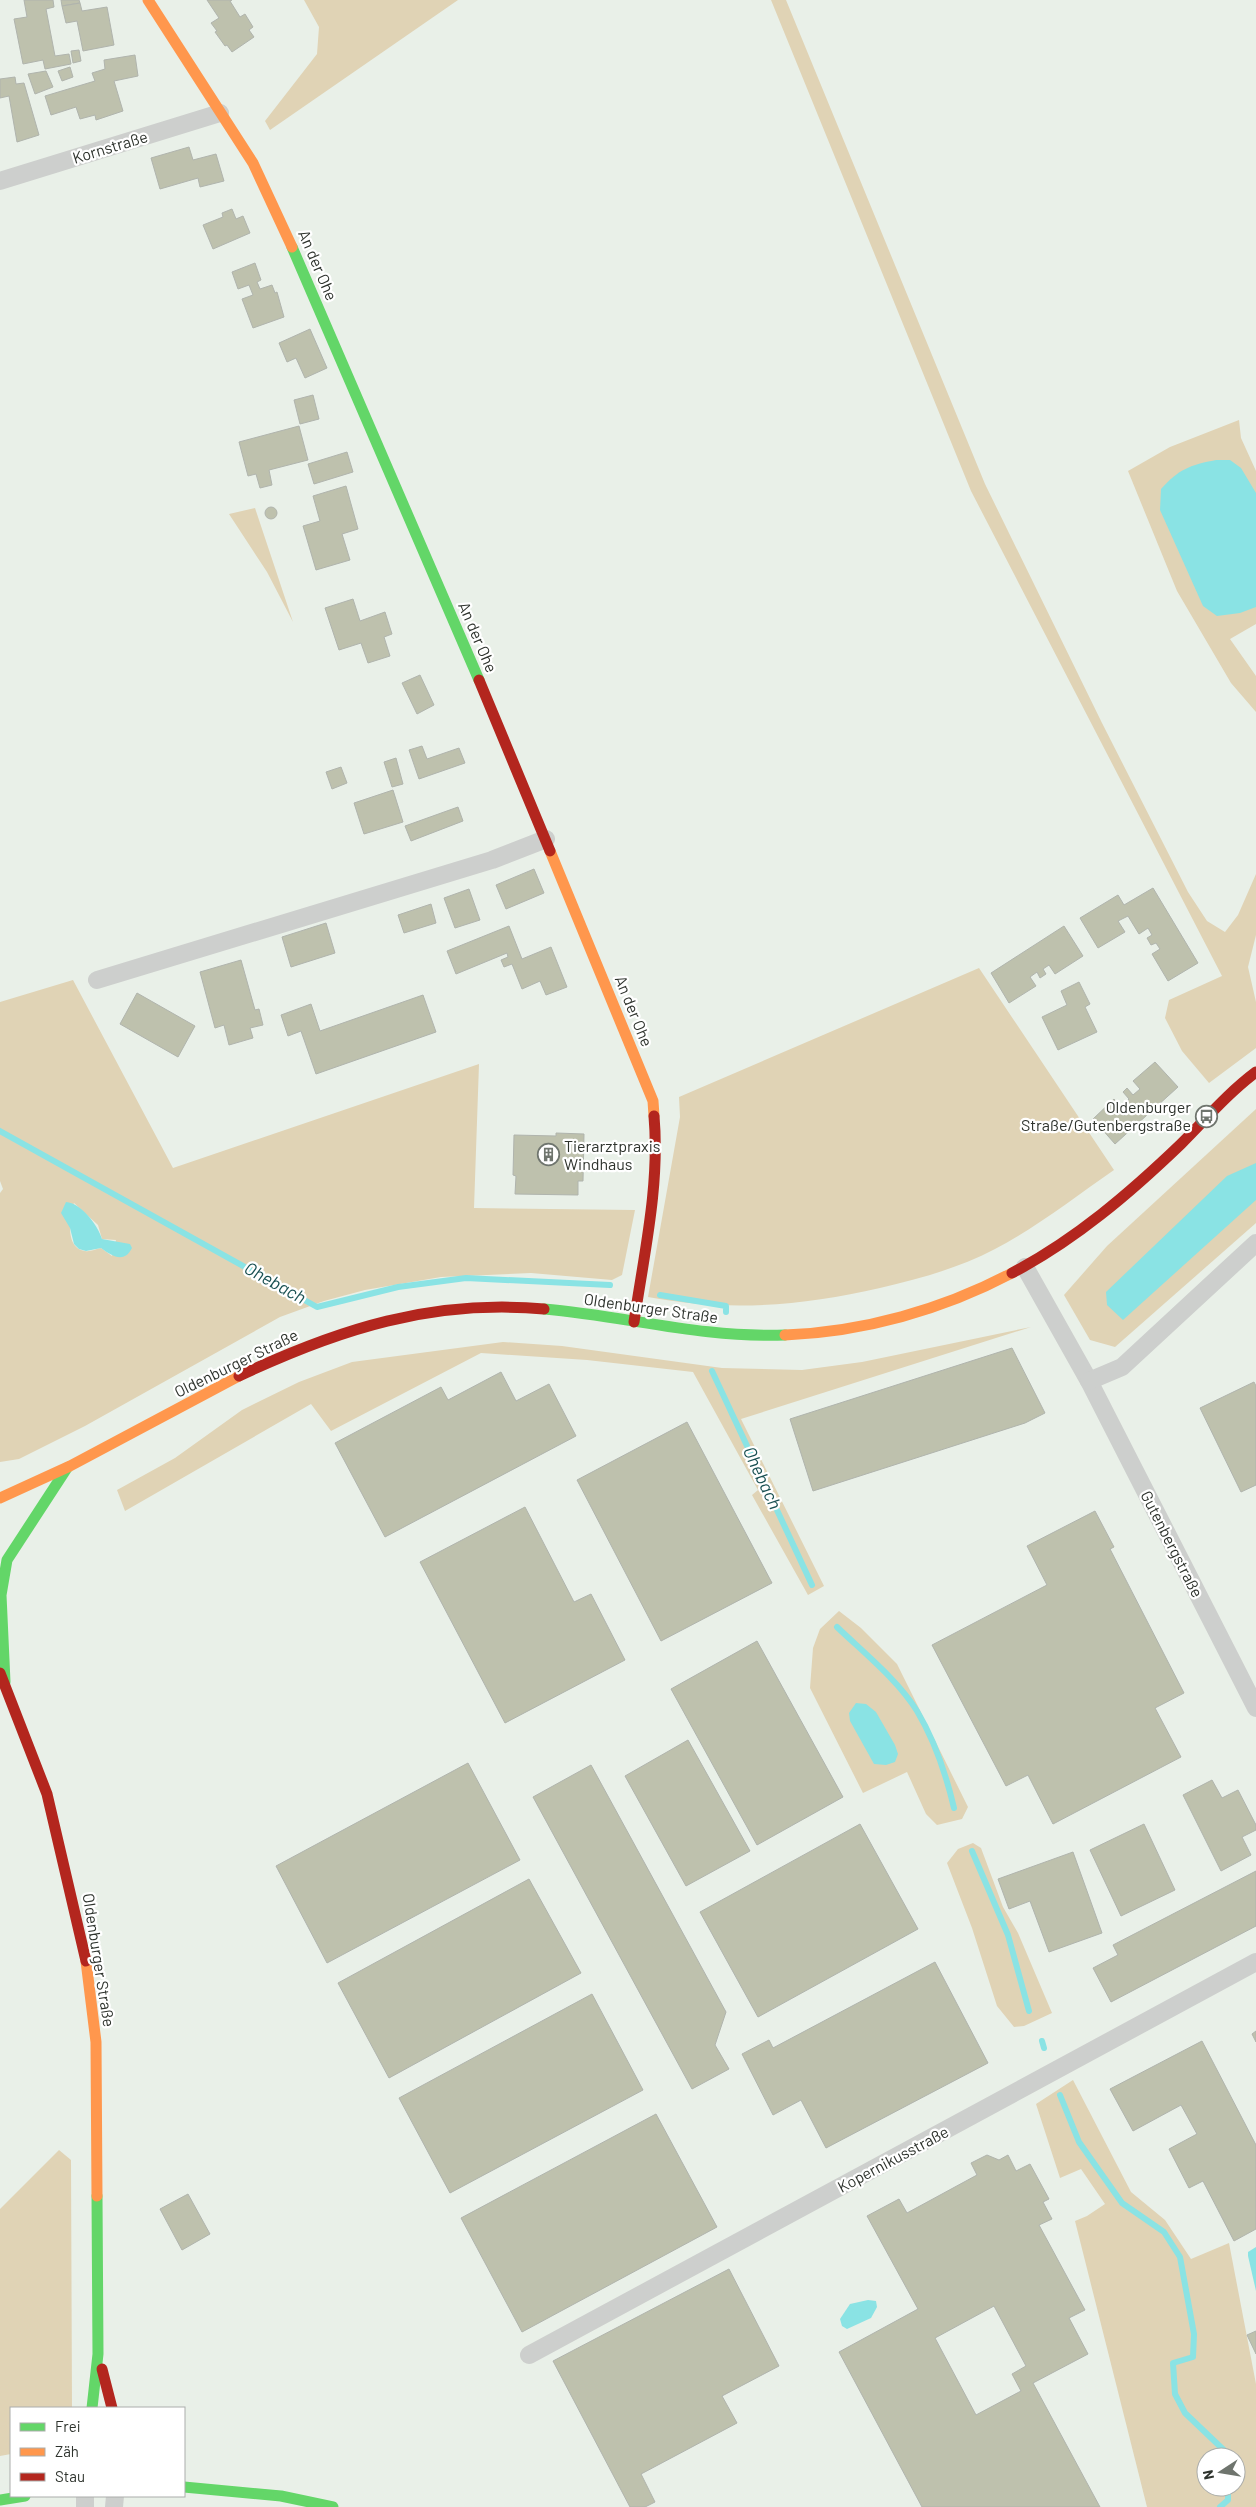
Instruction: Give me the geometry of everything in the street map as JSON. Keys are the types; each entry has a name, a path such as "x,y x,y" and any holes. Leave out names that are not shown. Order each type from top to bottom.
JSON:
{"main road":[{"name":"An der Ohe","path":"148,0 253,162 277,212 546,839 653,1101 657,1150 653,1197 634,1322"},
{"name":"Oldenburger Straße","path":"0,1498 67,1468 279,1356 346,1331 399,1317 464,1308 527,1308 634,1322 692,1332 740,1336 786,1335 853,1328 917,1312 968,1295 1025,1267 1080,1231 1182,1144 1214,1109 1256,1072"},
{"name":"Oldenburger Straße","path":"67,1468 7,1560 1,1595 3,1678 46,1794 67,1874 86,1962 96,2042 98,2354 92,2407"},
{"name":"Oldenburger Straße","path":"98,2354 112,2407"},
{"path":"187,2485 281,2496 333,2507"},
{"path":"0,2502 21,2497"}],"street":[{"name":"Kornstraße","path":"0,181 220,113"},
{"path":"97,980 492,860 546,839"},
{"path":"1089,1381 1122,1367 1256,1243"},
{"name":"Gutenbergstraße","path":"1025,1267 1089,1381 1256,1708"},
{"name":"Kopernikusstraße","path":"528,2355 1256,1962"},
{"path":"0,2502 8,2507"}],"shaded area":[{"path":"304,0 458,0 270,130 265,121 317,54 319,27"},
{"path":"771,0 786,0 985,484 1102,723 1188,892 1207,921 1225,932 1238,915 1256,874 1256,935 1248,967 1256,1002 1256,1048 1209,1083 1182,1051 1165,1018 1169,1000 1222,976 971,491"},
{"path":"1239,420 1241,438 1256,471 1256,624 1230,639 1256,676 1256,712 1231,683 1177,591 1128,471 1170,447"},
{"path":"255,508 293,622 267,572 229,514"},
{"path":"979,968 1114,1170 1041,1221 995,1249 953,1267 909,1281 822,1299 765,1305 707,1304 648,1297 680,1117 679,1097"},
{"path":"73,980 173,1168 479,1064 474,1208 635,1210 622,1275 612,1280 531,1273 441,1277 365,1290 324,1301 280,1317 85,1426 19,1459 0,1462 0,1193 3,1189 0,1181 0,1002","holes":["74,1203 98,1225 102,1239 116,1240 112,1256 101,1248 85,1251 78,1249 74,1244 70,1231"]},
{"path":"1256,1109 1256,1223 1115,1347 1090,1340 1064,1295 1107,1246"},
{"path":"1031,1327 741,1419 824,1586 808,1595 752,1495 758,1490 693,1372 587,1360 481,1353 331,1431 311,1404 125,1511 117,1490 175,1458 242,1410 299,1382 352,1362 503,1342 562,1346 722,1368 802,1370 862,1362"},
{"path":"839,1611 861,1628 897,1664 968,1807 962,1819 937,1825 926,1814 907,1772 863,1793 810,1688 813,1648 820,1629"},
{"path":"973,1843 981,1848 1003,1907 1018,1933 1052,2013 1024,2026 1014,2027 997,2006 972,1928 947,1863 958,1849"},
{"path":"1073,2080 1131,2192 1165,2220 1191,2259 1229,2243 1256,2384 1256,2507 1147,2507 1075,2221 1087,2216 1105,2204 1081,2169 1060,2178 1036,2104"},
{"path":"59,2150 71,2160 72,2407 10,2407 10,2454 0,2456 0,2209"}],"water":[{"path":"1216,460 1230,460 1241,468 1256,493 1256,607 1240,613 1217,616 1203,606 1160,510 1161,489 1179,472 1192,466"},
{"path":"1256,1163 1256,1200 1123,1320 1107,1305 1106,1292 1227,1176"},
{"path":"66,1202 72,1203 83,1210 97,1227 102,1239 130,1244 132,1248 129,1253 118,1257 109,1254 101,1248 86,1251 79,1249 74,1244 70,1228 61,1213"},
{"path":"856,1703 866,1704 876,1712 895,1745 898,1754 895,1762 886,1765 874,1764 850,1721 849,1713"},
{"path":"1256,2247 1256,2291 1248,2252"},
{"path":"868,2300 876,2301 877,2307 871,2318 847,2329 842,2326 840,2319 850,2304"}],"building":[{"path":"24,0 53,0 54,7 46,9 55,56 69,54 71,64 45,69 43,60 23,64 14,19 27,17"},
{"path":"61,0 79,0 80,3 62,6"},
{"path":"207,0 232,0 230,1 240,17 245,14 253,27 249,30 254,37 232,52 215,32 217,31 211,23 219,18"},
{"path":"80,3 82,11 107,7 114,45 83,51 77,21 66,23 62,6"},
{"path":"79,50 81,61 73,63 71,51"},
{"path":"135,55 138,76 114,81 123,111 96,120 95,115 80,119 76,107 51,115 45,96 95,81 92,73 105,69 104,60"},
{"path":"70,67 73,77 62,81 58,71"},
{"path":"46,71 53,87 35,94 28,74"},
{"path":"15,77 16,84 24,83 39,135 17,142 9,96 0,98 0,79"},
{"path":"189,147 193,160 216,154 224,181 200,187 198,178 160,189 151,158"},
{"path":"232,209 236,219 243,216 250,233 213,249 203,225 223,217 222,213"},
{"path":"255,263 261,280 257,282 260,289 272,285 275,293 277,292 284,317 253,328 242,299 253,295 249,285 238,289 232,272"},
{"path":"310,329 327,368 305,378 296,358 287,362 279,343"},
{"path":"313,395 319,419 300,424 294,400"},
{"path":"299,426 308,460 269,470 272,485 260,488 256,474 248,476 239,442"},
{"path":"347,452 353,472 314,484 308,464"},
{"path":"346,486 358,529 342,534 350,560 316,570 303,526 320,521 313,496"},
{"path":"269,507 273,507 277,513 273,519 269,519 265,515 265,511"},
{"path":"353,599 360,621 385,612 392,634 384,637 390,656 368,663 361,643 339,650 325,608"},
{"path":"420,675 434,705 417,714 402,683"},
{"path":"422,746 427,759 459,748 465,763 419,779 409,750"},
{"path":"396,758 403,784 392,787 384,762"},
{"path":"341,767 347,783 332,789 326,772"},
{"path":"393,790 403,822 364,834 354,803"},
{"path":"458,807 463,821 411,841 405,826"},
{"path":"534,869 544,893 506,909 496,885"},
{"path":"1153,888 1198,963 1168,981 1152,954 1160,949 1156,943 1151,945 1147,938 1152,935 1148,928 1139,934 1128,916 1118,921 1125,932 1098,948 1080,918 1118,895 1124,905"},
{"path":"469,889 480,920 455,928 444,898"},
{"path":"431,904 436,923 404,933 398,915"},
{"path":"326,923 335,953 291,967 282,937"},
{"path":"509,926 522,959 551,947 567,987 546,995 540,981 522,989 512,964 504,967 501,960 508,957 507,953 456,974 447,951"},
{"path":"1064,926 1083,956 1055,974 1049,965 1043,969 1046,974 1040,978 1037,972 1030,977 1036,986 1009,1003 991,973"},
{"path":"241,960 255,1010 259,1009 263,1025 250,1028 253,1038 229,1045 224,1025 215,1028 200,972"},
{"path":"1079,982 1090,1004 1085,1007 1097,1032 1058,1050 1042,1017 1067,1005 1061,991"},
{"path":"137,993 195,1026 178,1057 120,1024"},
{"path":"423,995 436,1032 316,1074 301,1031 288,1036 281,1015 311,1004 320,1031"},
{"path":"1155,1062 1178,1087 1115,1144 1093,1119 1114,1099 1121,1107 1129,1099 1123,1092 1127,1088 1133,1095 1140,1089 1133,1081"},
{"name":"Tierarztpraxis Windhaus","path":"556,1133 584,1134 583,1181 578,1181 578,1195 515,1194 516,1176 513,1175 514,1135 556,1136"},
{"path":"1012,1348 1045,1413 1025,1423 813,1491 790,1419"},
{"path":"501,1372 516,1401 549,1384 576,1436 385,1537 335,1443 441,1387 448,1400"},
{"path":"1254,1382 1256,1386 1256,1485 1241,1492 1200,1408"},
{"path":"687,1422 772,1583 661,1641 577,1480"},
{"path":"525,1507 574,1602 591,1594 625,1660 505,1723 420,1562"},
{"path":"1095,1511 1114,1547 1110,1549 1184,1693 1155,1708 1181,1757 1053,1824 1028,1775 1006,1786 932,1645 1047,1585 1027,1546"},
{"path":"757,1641 843,1797 757,1845 671,1689"},
{"path":"688,1740 750,1851 686,1886 625,1776"},
{"path":"468,1763 520,1860 327,1963 276,1866"},
{"path":"591,1765 726,2012 715,2045 729,2069 692,2089 533,1797"},
{"path":"1212,1780 1222,1798 1238,1790 1256,1825 1256,1830 1242,1837 1251,1855 1221,1871 1183,1795"},
{"path":"860,1824 918,1929 758,2017 700,1912"},
{"path":"1144,1824 1175,1890 1121,1916 1090,1850"},
{"path":"1073,1852 1102,1933 1049,1952 1030,1901 1009,1909 998,1879"},
{"path":"1256,1871 1256,1926 1111,2002 1093,1968 1118,1955 1113,1945"},
{"path":"529,1879 581,1973 389,2078 338,1983"},
{"path":"935,1962 988,2063 826,2148 801,2100 773,2115 742,2054 769,2040 773,2048"},
{"path":"592,1994 643,2090 450,2193 399,2098"},
{"path":"1256,2031 1256,2042 1252,2034"},
{"path":"1202,2041 1256,2145 1256,2229 1234,2241 1203,2181 1189,2188 1169,2149 1197,2134 1181,2105 1133,2131 1110,2089"},
{"path":"656,2114 717,2227 522,2332 461,2218"},
{"path":"987,2155 999,2160 1008,2155 1016,2171 1030,2164 1049,2199 1043,2202 1052,2219 1039,2225 1085,2310 1069,2318 1088,2354 1033,2383 1100,2507 922,2507 839,2352 918,2309 867,2216 899,2199 907,2213 977,2175 971,2163","holes":["994,2306 1026,2366 1012,2374 1021,2391 976,2415 935,2338"]},
{"path":"188,2194 210,2234 182,2250 160,2209"},
{"path":"729,2269 779,2366 722,2396 737,2423 641,2474 655,2502 645,2507 630,2507 553,2361"},
{"path":"1256,2331 1256,2354 1247,2335"}],"waterway":[{"name":"Ohebach","path":"0,1131 317,1307 398,1287 466,1278 610,1285"},
{"name":"Ohebach","path":"660,1295 726,1306 726,1312"},
{"name":"Ohebach","path":"712,1371 812,1585"},
{"path":"837,1627 890,1677 917,1711 939,1758 954,1808"},
{"path":"972,1851 1008,1935 1029,2011"},
{"path":"1042,2041 1044,2048"},
{"path":"1060,2095 1079,2142 1122,2203 1164,2232 1180,2257 1194,2334 1193,2357 1173,2363 1175,2394 1185,2413 1221,2447"},
{"path":"1220,2507 1228,2500 1228,2497"}],"traffic: fast":[{"path":"292,247 479,680"},
{"path":"544,1309 693,1330 753,1335 785,1335"},
{"path":"5,1682 1,1595 7,1560 67,1468"},
{"path":"92,2407 98,2354 97,2196"},
{"path":"185,2487 281,2496 333,2507"},
{"path":"0,2500 19,2497"}],"traffic: slow":[{"path":"148,0 253,163 292,247"},
{"path":"550,851 653,1101 654,1116"},
{"path":"785,1335 844,1329 902,1317 958,1298 1012,1273"},
{"path":"0,1498 70,1466 239,1376"},
{"path":"86,1961 96,2042 97,2196"}],"traffic: jam":[{"path":"479,680 550,851"},
{"path":"1012,1273 1058,1246 1122,1198 1181,1144 1217,1106 1256,1072"},
{"path":"634,1322 653,1194 655,1168 654,1116"},
{"path":"239,1376 313,1344 387,1321 425,1313 463,1309 503,1307 544,1309"},
{"path":"0,1673 47,1794 86,1961"},
{"path":"102,2369 112,2407"}],"place":[{"name":"Oldenburger Straße/Gutenbergstraße","path":"1207,1116"},
{"name":"Tierarztpraxis Windhaus","path":"548,1155"}]}
